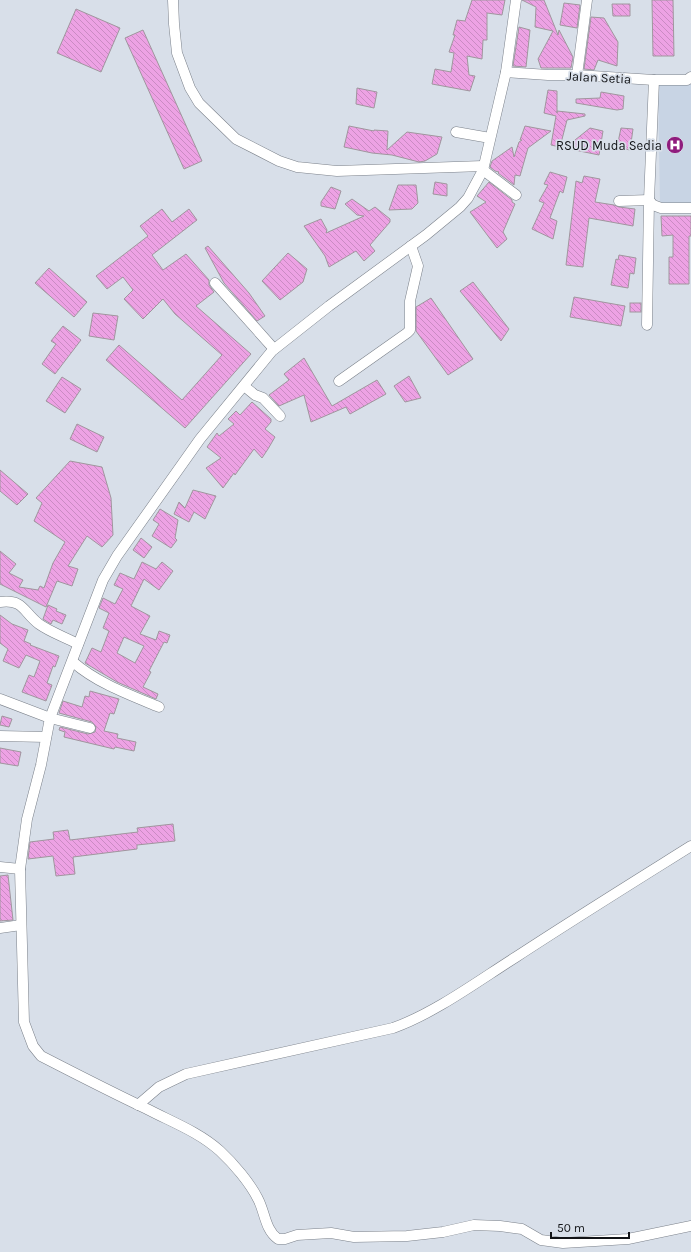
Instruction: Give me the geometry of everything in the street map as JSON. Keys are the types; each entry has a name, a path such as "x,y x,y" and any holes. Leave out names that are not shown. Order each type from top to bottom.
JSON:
{"street":[{"path":"173,0 177,53 190,88 199,103 236,139 279,161 298,167 337,171 483,168 516,195"},
{"path":"516,0 506,72 483,168 468,198 460,207 411,246 329,306 274,349 200,440 117,556 103,580 78,644 73,662 50,718 41,765 27,819 20,869 24,1022 33,1046 41,1056 175,1122 201,1137 220,1151 234,1166 258,1198 270,1230 278,1239 331,1233 354,1237 408,1236 443,1232 474,1225 522,1229 541,1240 563,1243 628,1239 691,1226"},
{"path":"577,75 587,0"},
{"name":"Jalan Setia","path":"506,72 654,80 687,80 691,77"},
{"path":"648,325 649,200 654,80"},
{"path":"456,132 490,138"},
{"path":"619,201 649,200"},
{"path":"649,200 653,205 661,208 691,208"},
{"path":"339,381 410,330 410,301 418,266 411,246"},
{"path":"215,283 274,349"},
{"path":"244,386 255,395 263,398 280,416"},
{"path":"0,602 11,601 18,604 38,624 78,644"},
{"path":"73,662 83,671 96,678 159,708"},
{"path":"0,699 50,718 90,728"},
{"path":"0,736 46,737"},
{"path":"138,1105 160,1087 186,1074 393,1028 404,1024 456,995 691,846"},
{"path":"0,867 20,869"},
{"path":"0,928 21,925"}],"shaded area":[{"name":"RSUD Muda Sedia","path":"691,81 691,205 660,205 658,85"}],"building":[{"path":"472,0 505,0 502,15 487,13 487,40 483,40 482,59 467,56 469,75 475,76 470,91 432,84 435,69 451,72 454,53 449,52 455,35 453,35 457,20 465,21"},
{"path":"522,0 544,0 558,35 559,30 573,57 571,68 541,68 538,59 553,31 535,27 536,7"},
{"path":"652,0 673,0 674,56 653,56"},
{"path":"564,3 580,5 577,28 560,25"},
{"path":"612,4 630,4 630,16 613,16"},
{"path":"76,9 120,28 101,72 57,53"},
{"path":"591,17 604,18 618,42 617,66 598,60 594,70 584,69"},
{"path":"519,27 530,30 526,67 513,66"},
{"path":"143,30 202,161 184,169 125,38"},
{"path":"357,88 377,92 374,108 356,104"},
{"path":"548,90 557,91 557,111 585,114 585,116 567,120 560,147 551,145 556,116 544,113"},
{"path":"601,92 624,96 623,109 617,110 576,103 576,99 600,98"},
{"path":"349,126 374,131 388,131 387,150 407,132 442,137 437,154 425,161 419,162 392,155 372,153 344,147"},
{"path":"525,126 551,131 528,148 520,176 515,175 514,185 498,173 499,172 490,167 492,161 512,147 514,157 519,142 522,140 520,140"},
{"path":"590,128 603,131 599,155 565,148"},
{"path":"621,128 633,129 630,150 617,147"},
{"path":"550,172 567,177 563,193 560,191 550,218 557,221 553,239 532,229 544,203 539,201 548,185 544,184"},
{"path":"584,176 600,179 595,202 635,209 633,226 589,218 583,267 566,265 576,181 582,183"},
{"path":"435,182 447,184 447,196 433,194"},
{"path":"489,182 515,204 503,232 507,239 497,248 470,212 486,202 477,196"},
{"path":"398,185 416,185 418,203 412,209 389,210"},
{"path":"331,187 341,191 335,209 321,206 321,202"},
{"path":"352,199 369,211 375,207 390,219 390,222 370,245 375,251 364,261 356,251 329,267 325,256 304,226 321,219 327,230 326,233 364,216 357,215 345,204"},
{"path":"162,209 172,222 189,209 197,220 152,255 163,270 186,254 209,280 209,285 214,292 196,306 251,354 185,428 106,360 119,345 182,400 222,355 175,314 163,299 143,319 124,299 133,290 123,277 107,289 96,276 148,236 140,226"},
{"path":"661,216 691,216 691,236 689,236 689,284 669,284 669,257 673,257 673,235 662,236"},
{"path":"208,246 249,293 265,316 257,321 224,283 205,248"},
{"path":"288,253 307,269 303,282 280,300 262,281"},
{"path":"619,255 636,258 634,274 630,273 628,288 611,285 616,259 618,260"},
{"path":"49,268 87,302 74,317 35,283"},
{"path":"473,282 509,329 501,341 460,291"},
{"path":"574,297 625,306 621,326 570,317"},
{"path":"431,298 473,359 448,375 416,331 416,307"},
{"path":"630,303 641,303 641,312 630,312"},
{"path":"93,313 118,316 114,340 89,336"},
{"path":"63,326 81,340 55,374 42,364 56,344 51,341"},
{"path":"304,358 332,406 377,380 386,394 350,414 346,407 311,422 304,395 279,406 269,395 289,380 284,374"},
{"path":"409,376 421,398 405,402 394,386"},
{"path":"62,377 81,389 65,413 46,401"},
{"path":"252,402 271,419 271,422 265,429 275,437 262,458 254,449 235,475 234,473 223,488 206,468 221,458 207,447 217,433 219,436 234,424 228,419 236,411 240,415"},
{"path":"77,424 104,437 97,452 70,439"},
{"path":"70,461 102,467 111,498 113,535 102,547 87,536 68,566 78,569 72,586 57,581 46,607 0,584 0,551 16,564 9,573 23,580 19,587 38,590 40,586 44,588 53,563 65,542 34,521 42,503 36,498"},
{"path":"0,470 28,494 17,505 0,491"},
{"path":"193,490 216,496 205,519 194,512 189,522 174,514 179,502 185,508"},
{"path":"160,509 178,520 175,538 177,540 171,548 152,536 159,524 153,520"},
{"path":"141,538 152,547 144,558 133,550"},
{"path":"142,562 156,569 162,562 173,571 159,590 144,579 131,606 150,616 140,634 156,640 159,631 170,635 167,643 164,642 149,671 151,672 143,687 158,694 156,699 117,682 85,663 92,648 101,652 109,631 103,628 109,613 99,608 103,598 115,604 123,589 114,585 120,573 134,579","holes":["124,637 144,646 135,663 117,653"]},
{"path":"48,605 57,609 56,611 66,615 62,624 53,620 51,624 43,619"},
{"path":"0,615 12,624 28,630 24,641 31,644 30,645 59,656 55,667 53,666 47,683 52,685 46,701 22,692 29,675 34,677 40,661 26,655 19,668 3,661 8,649 0,643"},
{"path":"90,691 119,699 114,714 110,713 104,731 118,734 117,738 136,742 134,751 115,747 114,749 64,737 65,732 59,730 60,727 88,734 95,732 96,727 92,722 59,713 63,701 82,707 85,696 89,697"},
{"path":"2,716 12,719 9,727 0,725"},
{"path":"0,748 21,752 18,766 0,763"},
{"path":"173,824 175,841 137,845 137,849 73,857 75,874 56,876 53,856 28,859 30,842 54,839 53,832 68,830 70,840 138,832 137,828"},
{"path":"8,875 13,920 0,921 0,876"}],"place":[{"name":"RSUD Muda Sedia","path":"675,145"}]}
